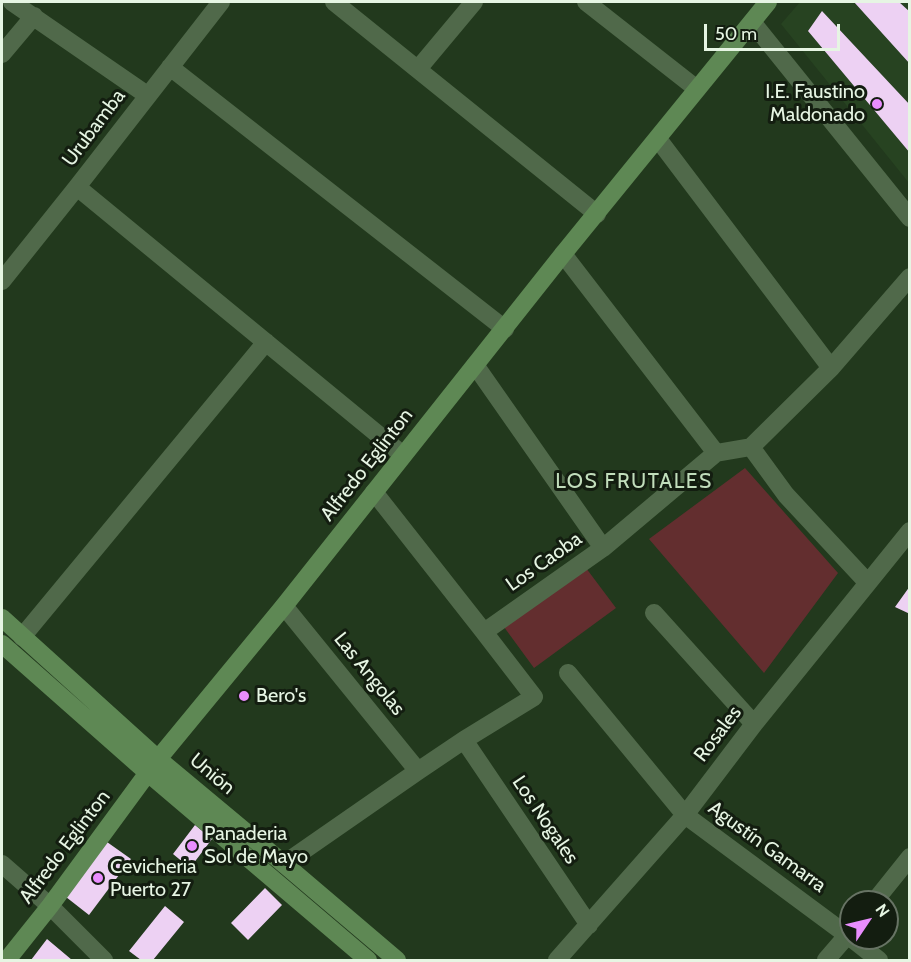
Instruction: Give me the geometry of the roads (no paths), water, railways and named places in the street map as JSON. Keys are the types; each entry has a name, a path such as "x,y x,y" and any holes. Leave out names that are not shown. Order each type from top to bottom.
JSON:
{"main road":[{"name":"Alfredo Eglinton","path":"7,960 50,906 153,766 768,2"},
{"name":"Unión","path":"2,618 153,766 368,960"},
{"name":"Unión","path":"2,644 153,766 284,864 397,960"}],"street":[{"path":"12,2 147,95"},
{"name":"Urubamba","path":"2,281 221,2"},
{"path":"334,2 597,214"},
{"path":"418,69 474,2"},
{"path":"586,2 697,90"},
{"path":"2,54 34,16"},
{"path":"752,22 909,218"},
{"path":"170,67 505,329"},
{"path":"658,139 831,368"},
{"path":"77,187 403,456"},
{"path":"563,254 717,453"},
{"path":"867,582 786,495 751,447 831,368 909,277"},
{"path":"22,637 266,342"},
{"path":"475,365 603,548"},
{"name":"Los Caoba","path":"484,632 603,548 717,453 751,447"},
{"path":"284,864 464,740 534,697 374,492"},
{"name":"Rosales","path":"557,960 685,815 754,724 909,531"},
{"name":"Las Angolas","path":"284,606 418,771"},
{"path":"654,613 754,724"},
{"name":"Agustín Gamarra","path":"568,673 685,815 839,927"},
{"name":"Los Nogales","path":"464,740 589,925"},
{"path":"884,890 909,858"},
{"path":"2,864 50,906 104,960"},
{"path":"826,960 839,946"},
{"name":"Agustín Gamarra","path":"867,950 879,960"}],"place":[{"name":"I.E. Faustino Maldonado","path":"877,104"},
{"name":"Bero's","path":"244,696"},
{"name":"Panaderia Sol de Mayo","path":"192,846"},
{"name":"Cevicheria Puerto 27","path":"98,878"}],"district":[{"name":"LOS FRUTALES","path":"634,482"}]}
